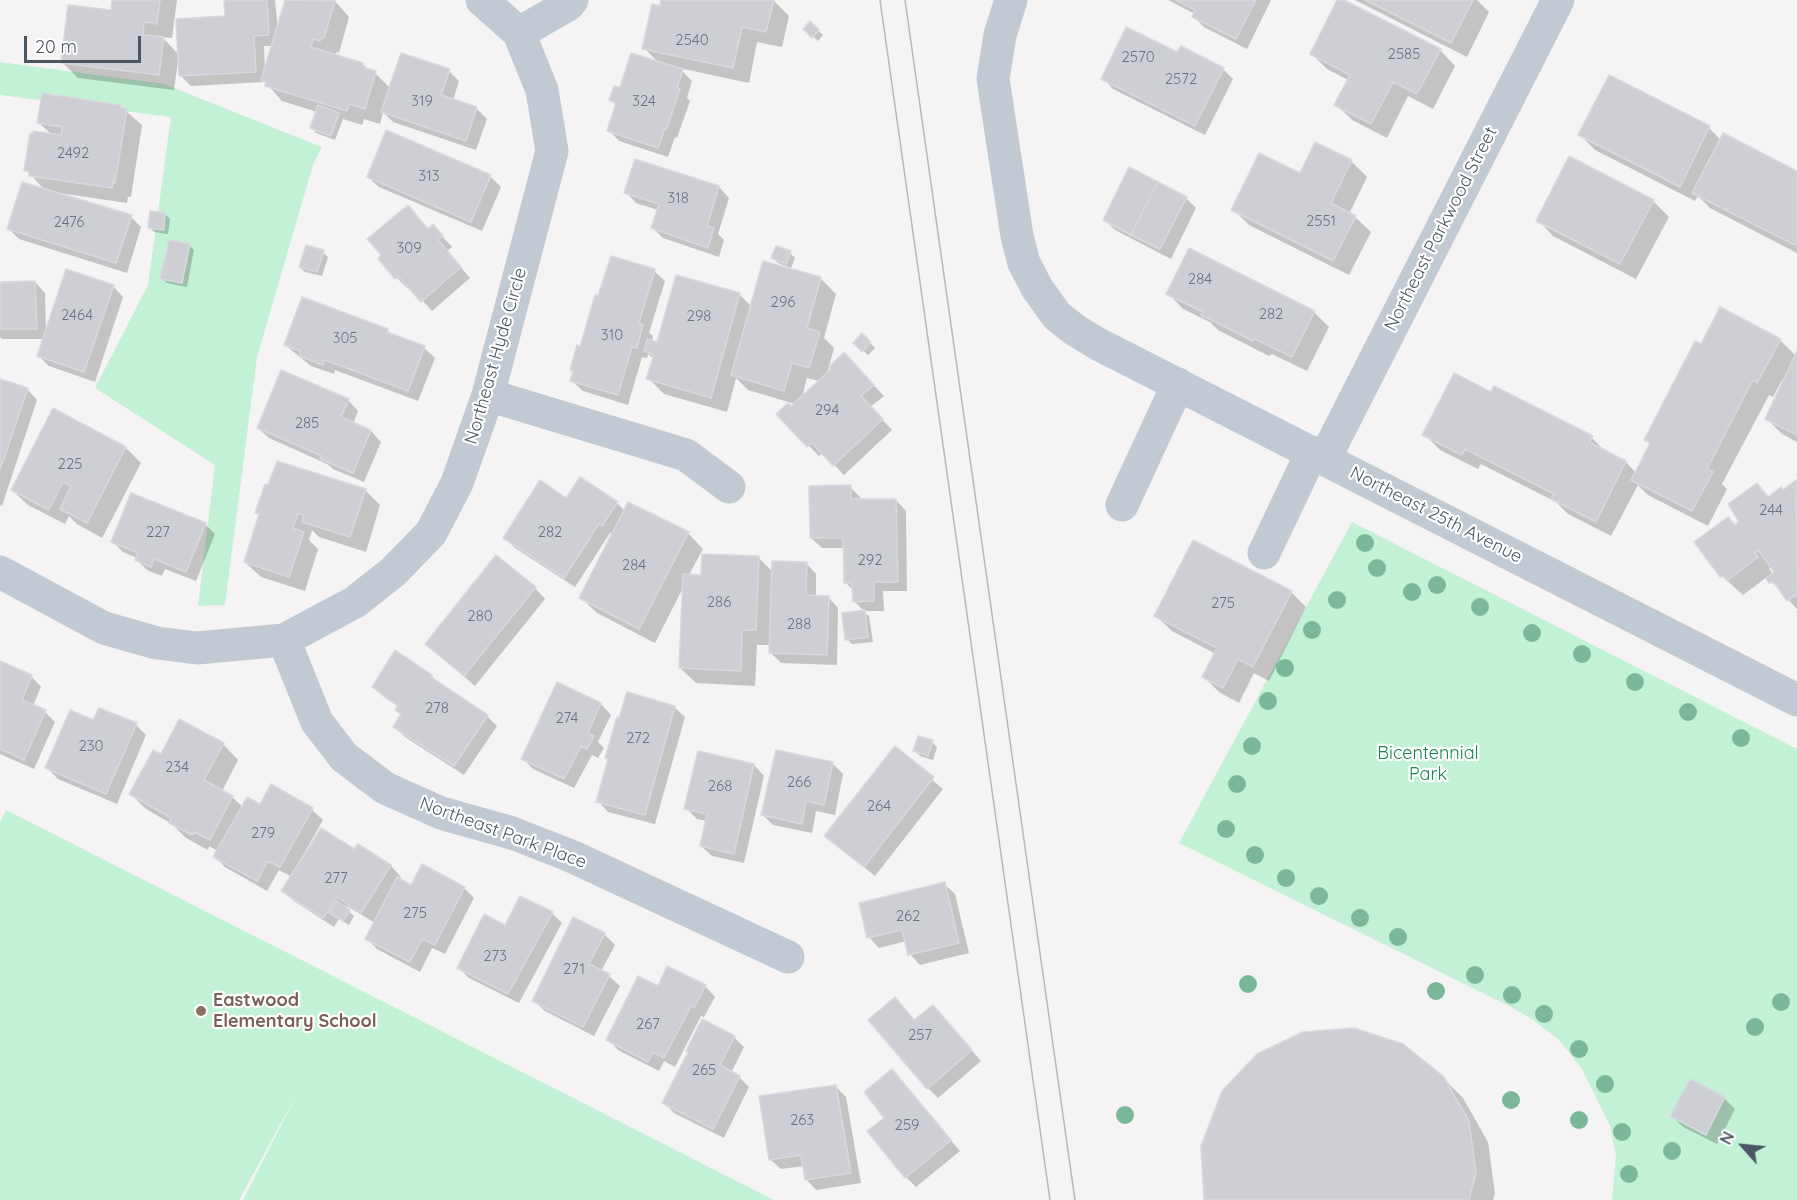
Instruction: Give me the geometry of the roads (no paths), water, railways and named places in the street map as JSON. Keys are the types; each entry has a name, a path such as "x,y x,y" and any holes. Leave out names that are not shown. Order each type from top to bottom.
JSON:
{"street":[{"name":"Northeast Hyde Circle","path":"0,572 104,628 157,643 197,648 284,640 355,602 393,573 431,533 457,483 488,395 552,151 542,90 519,33 482,0"},
{"path":"519,33 568,5 572,0"},
{"name":"Northeast 25th Avenue","path":"1011,0 1000,35 993,79 1017,236 1024,263 1037,288 1057,316 1075,330 1178,384 1797,700"},
{"name":"Northeast Parkwood Street","path":"1264,553 1319,455 1558,0"},
{"path":"1122,505 1178,384"},
{"path":"488,395 686,455 729,487"},
{"name":"Northeast Park Place","path":"284,640 317,722 344,757 385,788 441,813 512,833 571,856 788,957"}],"tram line":[{"path":"880,0 1050,1200"},
{"path":"905,0 1075,1200"}],"place":[{"name":"Eastwood Elementary School","path":"201,1011"}],"park label":[{"name":"Bicentennial Park","path":"1428,764"}]}
